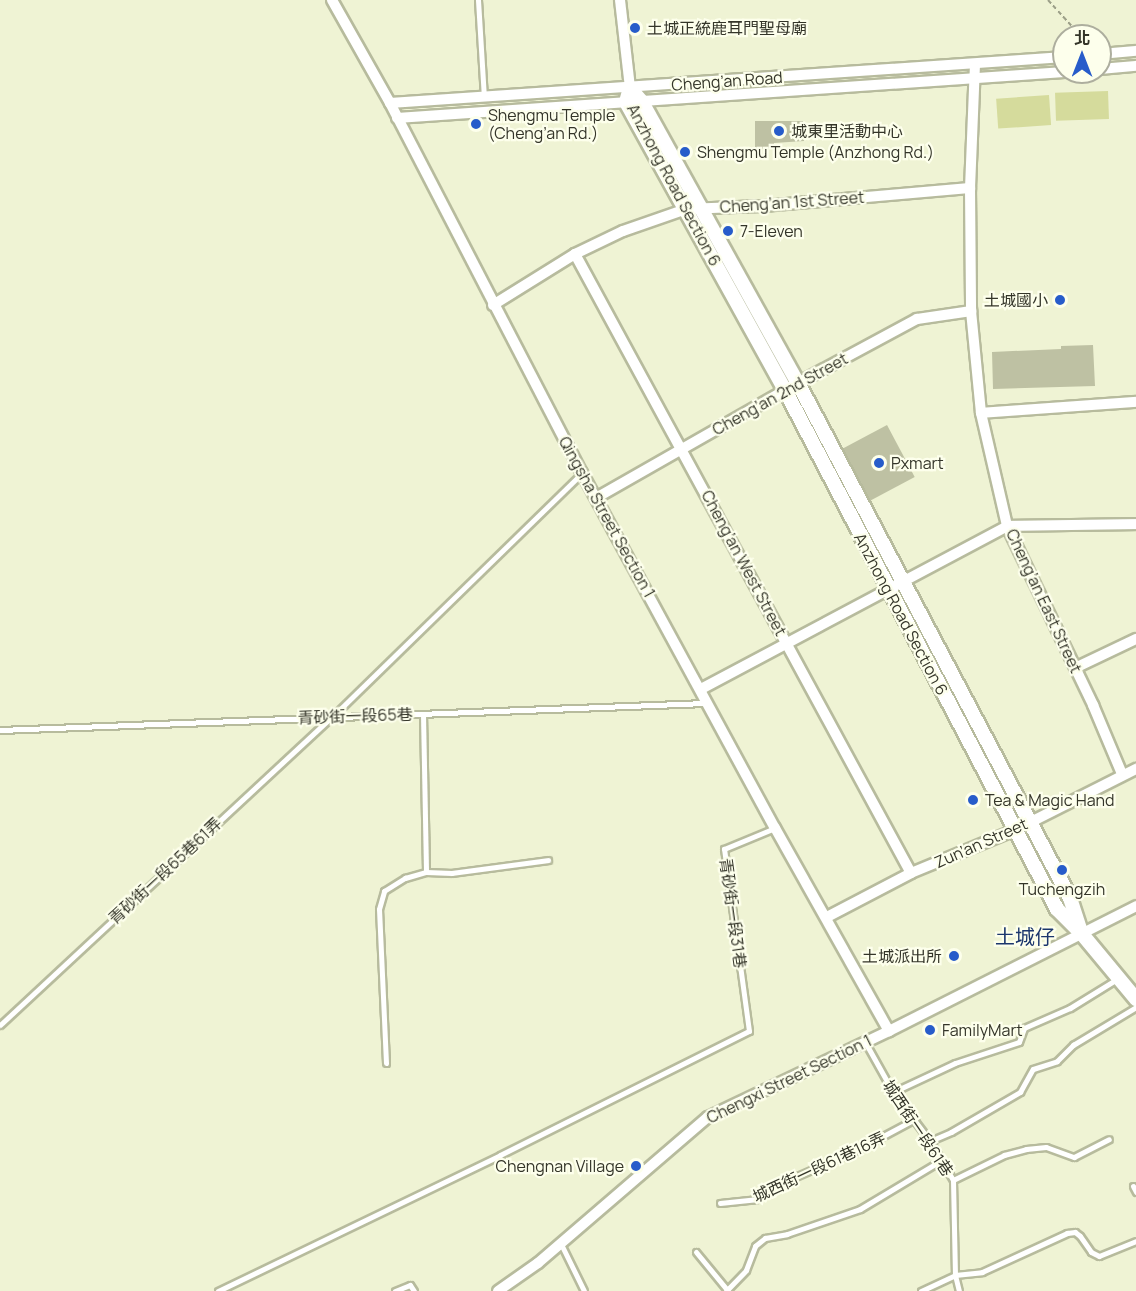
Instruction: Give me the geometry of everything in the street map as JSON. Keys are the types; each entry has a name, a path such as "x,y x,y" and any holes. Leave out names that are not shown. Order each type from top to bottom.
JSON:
{"street":[{"name":"Qingsha Street Section 1","path":"332,0 390,103 582,473 775,828 889,1031"},
{"path":"620,0 630,88"},
{"path":"1112,53 1136,51"},
{"name":"Cheng’an Road","path":"390,103 1052,58"},
{"name":"Cheng’an East Street","path":"975,64 969,188 971,311 981,413 1007,526 1075,668 1122,774"},
{"path":"1112,68 1136,66"},
{"name":"Cheng’an Road","path":"397,118 1052,73"},
{"name":"Anzhong Road Section 6","path":"630,88 642,102 798,383 1070,898 1082,934"},
{"name":"Anzhong Road Section 6","path":"630,88 627,102 785,390 1057,909 1082,934 1135,999"},
{"name":"Cheng’an 1st Street","path":"493,305 575,254 623,231 686,209 969,188"},
{"name":"Cheng’an West Street","path":"575,254 911,873"},
{"name":"Cheng’an 2nd Street","path":"596,498 785,390 916,319 971,311"},
{"path":"981,413 1136,402"},
{"path":"701,689 1007,526 1136,524"},
{"path":"1075,668 1136,639"},
{"name":"Zun’an Street","path":"827,917 911,873 1015,830 1122,774 1136,769"},
{"name":"Chengxi Street Section 1","path":"498,1291 560,1243 708,1117 889,1031 1136,906"}],"lane":[{"path":"478,0 484,97"},
{"name":"青砂街一段65巷61弄","path":"0,1025 332,717 582,473"},
{"name":"青砂街一段65巷","path":"0,730 709,703"},
{"path":"423,714 426,872"},
{"name":"青砂街一段31巷","path":"218,1291 749,1031 724,849 775,828"},
{"path":"386,1064 379,909 384,891 405,878 426,872 453,873 548,860"},
{"path":"893,1092 956,1063 1019,1042 1024,1028 1070,1008 1117,979"},
{"path":"930,1141 951,1132 1020,1092 1033,1069 1057,1061 1081,1039 1135,999"},
{"name":"城西街一段61巷","path":"864,1041 893,1092 915,1119 953,1180 956,1275 959,1291"},
{"name":"城西街一段61巷16弄","path":"720,1203 756,1199 779,1184 858,1150 915,1119"},
{"path":"953,1180 1004,1155 1026,1149 1046,1147 1074,1157 1109,1139"},
{"path":"696,1252 727,1291 746,1270 755,1246 765,1238 787,1234 860,1209 942,1160"},
{"path":"1133,1186 1136,1192"},
{"path":"921,1291 956,1275 982,1272 1066,1233 1075,1232 1091,1252 1099,1256 1136,1241"},
{"path":"560,1243 584,1291"},
{"path":"395,1291 410,1285 414,1291"}],"path":[{"path":"1048,0 1070,24"}],"green space":[{"path":"1108,91 1109,119 1056,121 1055,93"},
{"path":"1049,95 1051,125 998,129 996,99"}],"building":[{"name":"城東里活動中心","path":"755,121 803,121 804,141 774,143 774,148 755,149"},
{"path":"1093,345 1095,386 993,389 992,352"},
{"name":"Pxmart","path":"887,425 915,477 871,501 843,448"}],"place":[{"name":"土城正統鹿耳門聖母廟","path":"635,28"},
{"name":"Shengmu Temple (Cheng’an Rd.)","path":"476,124"},
{"name":"城東里活動中心","path":"779,131"},
{"name":"Shengmu Temple (Anzhong Rd.)","path":"685,152"},
{"name":"7-Eleven","path":"728,231"},
{"name":"土城國小","path":"1060,300"},
{"name":"Pxmart","path":"879,463"},
{"name":"Tea & Magic Hand","path":"973,800"},
{"name":"Tuchengzih","path":"1062,870"},
{"name":"土城派出所","path":"954,956"},
{"name":"FamilyMart","path":"930,1030"},
{"name":"Chengnan Village","path":"636,1166"}],"district":[{"name":"土城仔","path":"1025,936"}]}
